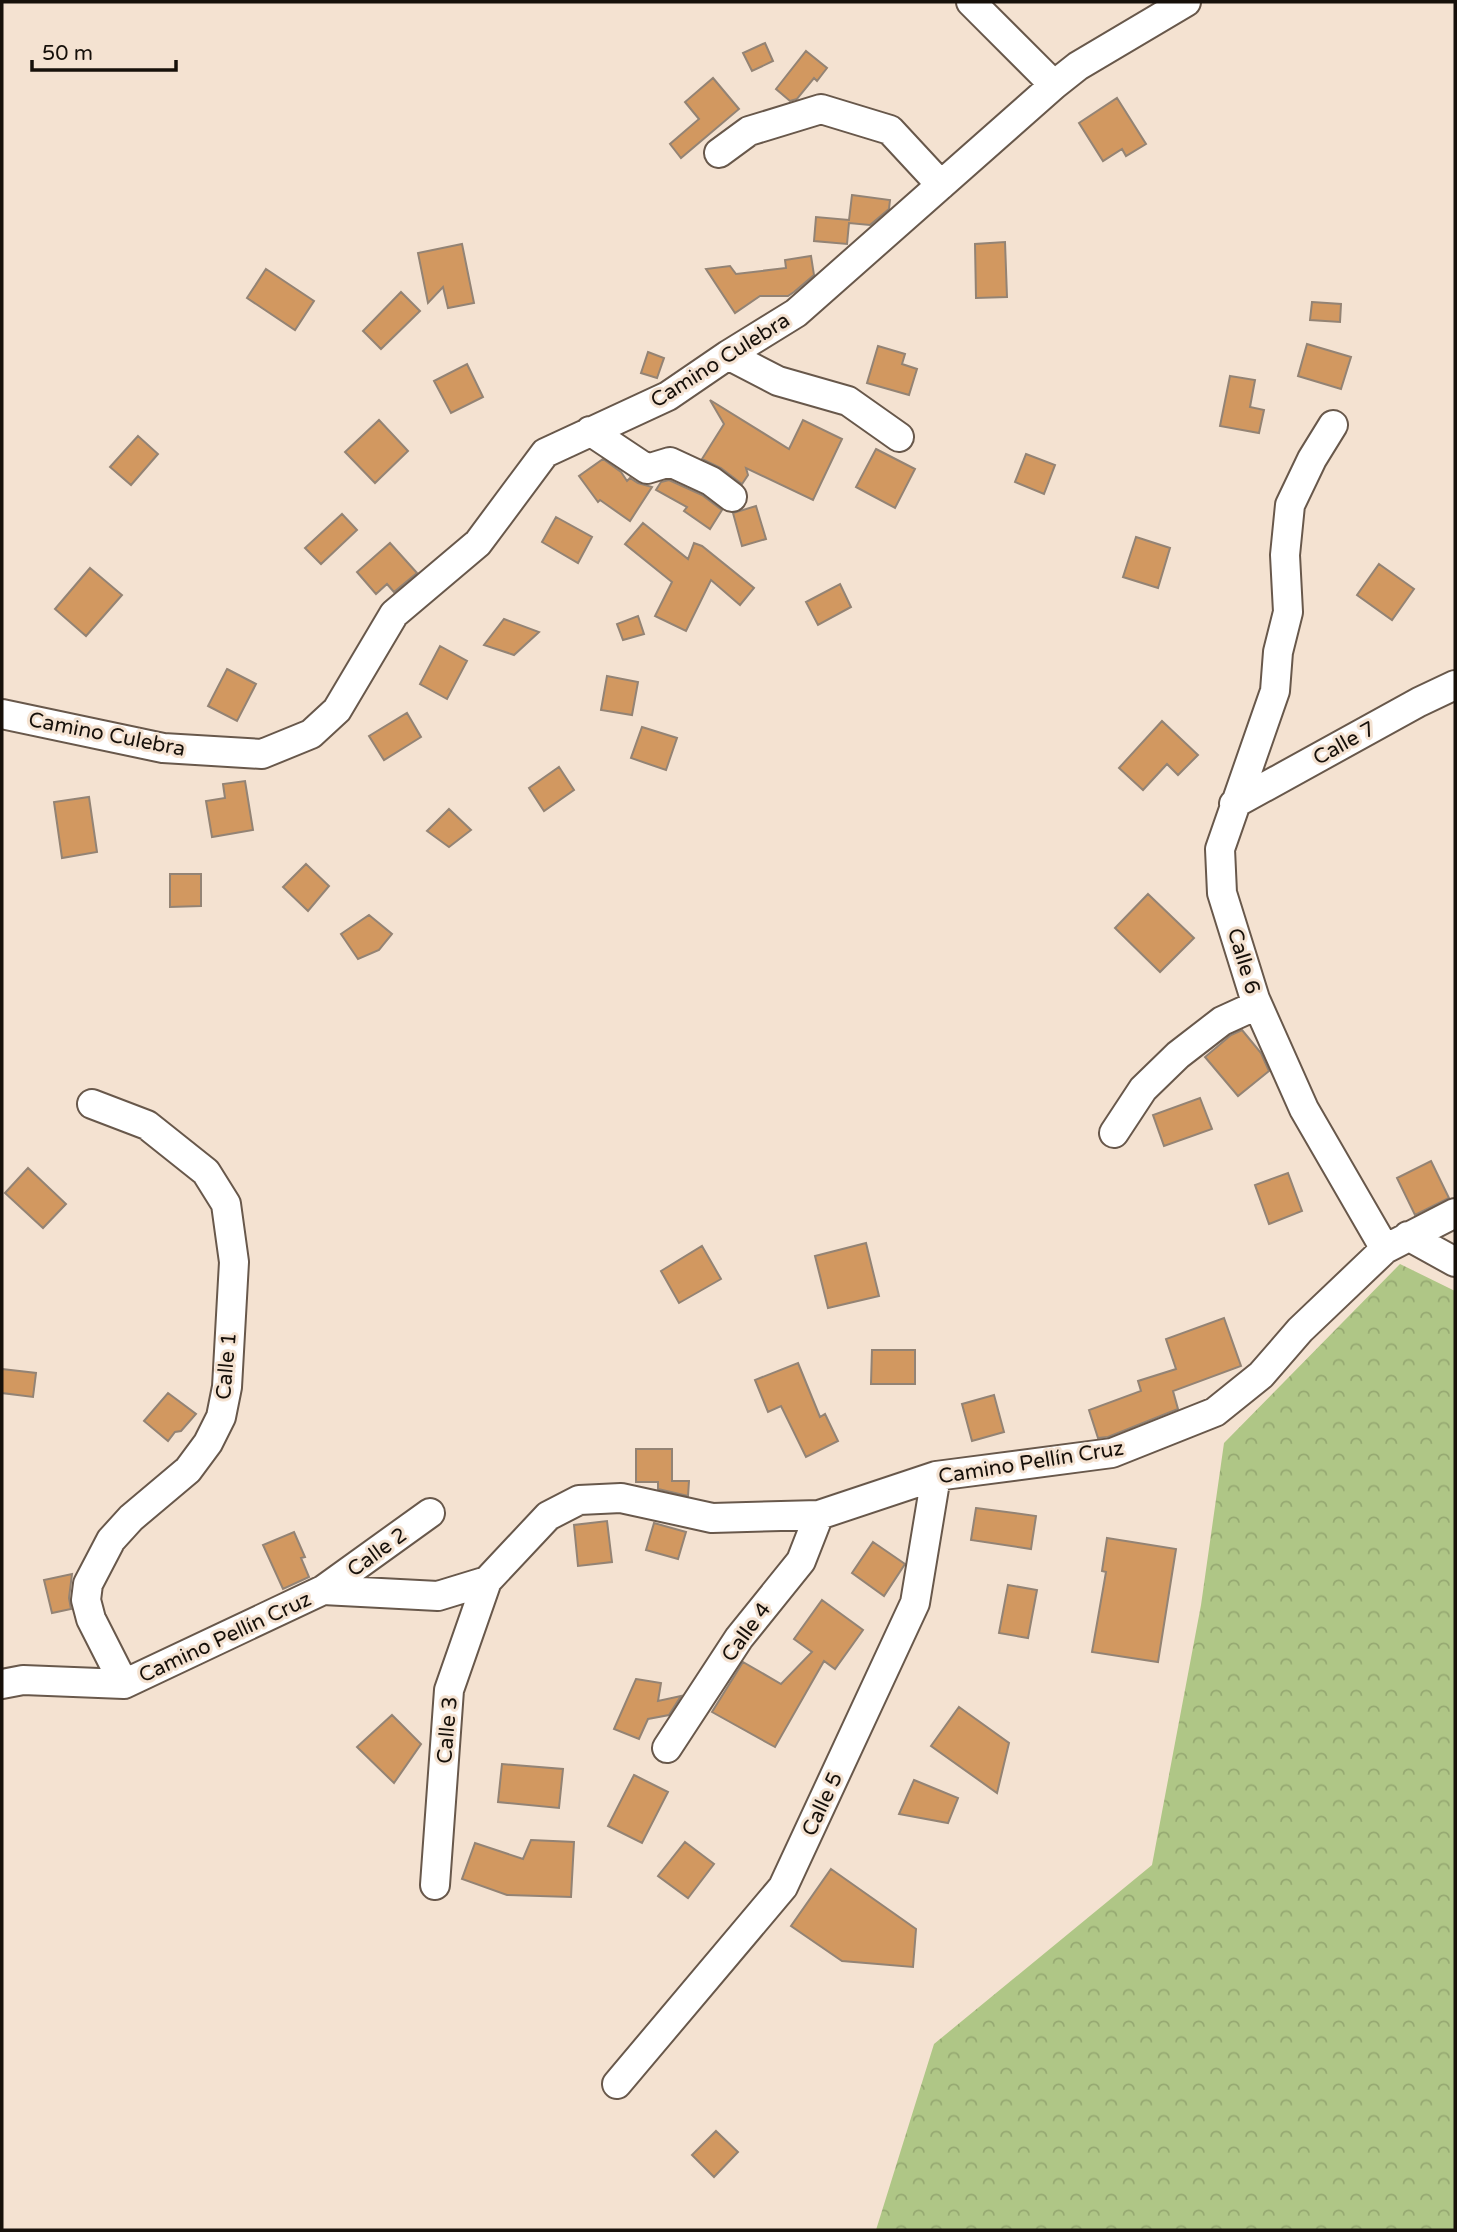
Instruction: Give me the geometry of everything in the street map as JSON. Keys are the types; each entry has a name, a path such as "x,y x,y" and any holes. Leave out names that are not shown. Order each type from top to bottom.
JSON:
{"street":[{"path":"971,2 1054,85"},
{"name":"Camino Culebra","path":"2,713 163,748 262,754 311,734 337,710 394,614 478,543 545,453 668,396 796,313 1054,85 1079,66 1186,2"},
{"path":"719,153 749,131 821,109 890,130 941,185"},
{"path":"728,355 778,380 848,401 899,437"},
{"name":"Calle 6","path":"1333,425 1312,459 1290,505 1285,555 1288,612 1278,652 1275,691 1220,849 1222,893 1257,1005 1304,1109 1396,1242"},
{"path":"590,431 647,469 670,462 711,481 732,497"},
{"name":"Calle 7","path":"1234,804 1455,685"},
{"path":"1114,1133 1143,1089 1178,1055 1222,1021 1257,1005"},
{"name":"Calle 1","path":"92,1104 147,1125 206,1172 226,1204 234,1262 227,1387 221,1417 208,1443 188,1470 131,1518 111,1540 88,1584 86,1600 91,1619 124,1684"},
{"name":"Camino Pellín Cruz","path":"2,1684 23,1680 124,1684 323,1590 438,1596 487,1581 548,1516 579,1500 621,1498 712,1518 819,1514 936,1476 1112,1453 1215,1412 1261,1375 1300,1330 1396,1242 1455,1213"},
{"path":"1396,1242 1455,1262"},
{"name":"Calle 5","path":"617,2084 783,1887 915,1603 936,1476"},
{"name":"Calle 2","path":"323,1590 430,1513"},
{"name":"Calle 4","path":"667,1748 739,1638 800,1561 819,1514"},
{"name":"Calle 3","path":"435,1885 449,1690 487,1581"}],"green space":[{"path":"1400,1264 1455,1291 1455,2230 876,2230 934,2044 1152,1865 1201,1605 1224,1443"}],"building":[{"path":"765,43 773,61 752,71 743,53"},
{"path":"806,51 827,68 817,81 814,78 797,99 790,101 776,89"},
{"path":"713,78 739,109 681,158 670,144 699,119 685,102"},
{"path":"1117,98 1146,144 1126,156 1122,149 1103,161 1079,123"},
{"path":"852,195 890,200 889,209 870,225 849,223 847,244 814,241 816,217 849,220"},
{"path":"1005,242 1007,297 976,298 975,244"},
{"path":"462,244 474,303 448,308 443,287 428,303 418,253"},
{"path":"811,256 814,275 794,292 788,296 760,296 735,313 706,269 730,266 736,274 786,268 785,260"},
{"path":"266,269 314,301 295,330 247,298"},
{"path":"401,292 420,311 381,349 363,331"},
{"path":"1312,302 1341,304 1340,322 1310,320"},
{"path":"1307,344 1351,357 1341,389 1298,376"},
{"path":"878,346 905,354 902,364 917,369 909,395 867,383"},
{"path":"648,352 664,358 657,378 641,373"},
{"path":"467,364 483,397 451,413 434,381"},
{"path":"1230,376 1255,380 1250,407 1264,410 1259,433 1220,426"},
{"path":"710,400 789,449 803,420 842,439 813,500 746,468 748,475 742,484 721,468 702,459 724,424"},
{"path":"379,420 408,451 375,483 345,452"},
{"path":"138,436 158,454 131,485 110,467"},
{"path":"876,449 915,469 895,508 856,487"},
{"path":"1026,454 1055,465 1044,494 1015,482"},
{"path":"603,459 621,472 627,481 630,478 652,487 630,521 600,500 598,502 579,476"},
{"path":"669,480 702,495 722,510 710,529 684,511 687,507 656,490 661,482"},
{"path":"756,506 766,539 742,546 733,513"},
{"path":"342,514 357,530 321,564 305,548"},
{"path":"556,517 592,537 578,563 542,542"},
{"path":"643,523 688,559 694,543 702,546 754,588 740,605 711,580 686,631 655,616 672,582 625,544"},
{"path":"1136,537 1170,548 1158,588 1123,577"},
{"path":"390,543 417,573 394,592 387,584 376,594 357,572"},
{"path":"1379,564 1414,589 1392,620 1357,595"},
{"path":"90,568 122,595 86,636 55,609"},
{"path":"840,584 851,607 818,625 806,602"},
{"path":"638,616 644,634 623,640 617,624"},
{"path":"504,619 539,632 514,655 484,645"},
{"path":"440,646 467,661 447,699 420,684"},
{"path":"227,669 256,684 237,721 208,706"},
{"path":"607,676 638,682 632,715 601,710"},
{"path":"407,713 421,737 384,760 369,736"},
{"path":"1162,721 1198,755 1178,775 1167,764 1143,790 1119,768"},
{"path":"642,727 677,738 666,770 631,758"},
{"path":"559,767 574,790 544,811 529,788"},
{"path":"245,781 253,830 212,837 206,801 225,798 223,784"},
{"path":"89,797 97,852 62,858 54,802"},
{"path":"449,809 471,830 449,847 427,831"},
{"path":"306,864 329,886 308,911 283,887"},
{"path":"170,874 201,874 201,906 170,907"},
{"path":"1148,894 1194,938 1160,972 1115,928"},
{"path":"369,915 392,934 379,950 358,959 341,934"},
{"path":"1242,1030 1261,1053 1269,1071 1238,1096 1205,1057 1231,1035"},
{"path":"1200,1098 1212,1129 1164,1146 1153,1115"},
{"path":"1431,1161 1449,1198 1415,1215 1397,1178"},
{"path":"28,1168 66,1204 43,1228 5,1193"},
{"path":"1288,1173 1302,1211 1269,1224 1255,1185"},
{"path":"866,1243 879,1296 828,1308 815,1256"},
{"path":"702,1246 721,1279 679,1303 661,1271"},
{"path":"1224,1318 1241,1366 1173,1391 1178,1409 1108,1437 1098,1438 1089,1410 1141,1391 1138,1381 1176,1369 1166,1339"},
{"path":"872,1350 915,1350 915,1384 871,1384"},
{"path":"798,1363 820,1417 825,1414 838,1441 806,1457 781,1406 768,1412 755,1380"},
{"path":"2,1369 36,1373 33,1397 2,1393"},
{"path":"168,1393 196,1414 168,1441 144,1421"},
{"path":"994,1395 1004,1432 972,1441 962,1404"},
{"path":"636,1449 672,1449 672,1481 689,1481 688,1496 658,1489 658,1482 636,1482"},
{"path":"976,1508 1036,1516 1031,1549 971,1540"},
{"path":"607,1521 612,1562 578,1566 574,1525"},
{"path":"654,1523 686,1532 678,1559 646,1550"},
{"path":"294,1532 305,1557 301,1558 309,1577 283,1589 263,1545"},
{"path":"1107,1538 1176,1549 1158,1662 1092,1652 1106,1572 1102,1571"},
{"path":"873,1542 905,1564 884,1596 852,1573"},
{"path":"72,1574 69,1598 71,1609 52,1613 44,1580"},
{"path":"1008,1585 1037,1590 1028,1638 999,1633"},
{"path":"822,1600 863,1630 835,1669 824,1661 775,1747 712,1712 743,1662 781,1684 812,1652 794,1639"},
{"path":"636,1679 661,1683 658,1701 681,1696 669,1715 648,1719 639,1739 614,1729"},
{"path":"959,1707 1009,1743 997,1793 931,1746"},
{"path":"392,1715 421,1744 394,1783 357,1747"},
{"path":"502,1764 563,1769 559,1808 498,1802"},
{"path":"634,1775 668,1792 642,1843 608,1826"},
{"path":"914,1780 958,1798 948,1823 899,1814"},
{"path":"531,1840 574,1842 571,1897 507,1895 462,1879 475,1843 523,1859"},
{"path":"685,1842 714,1864 688,1898 658,1876"},
{"path":"831,1869 916,1929 913,1967 842,1961 791,1926"},
{"path":"716,2131 738,2152 714,2177 692,2155"}]}
